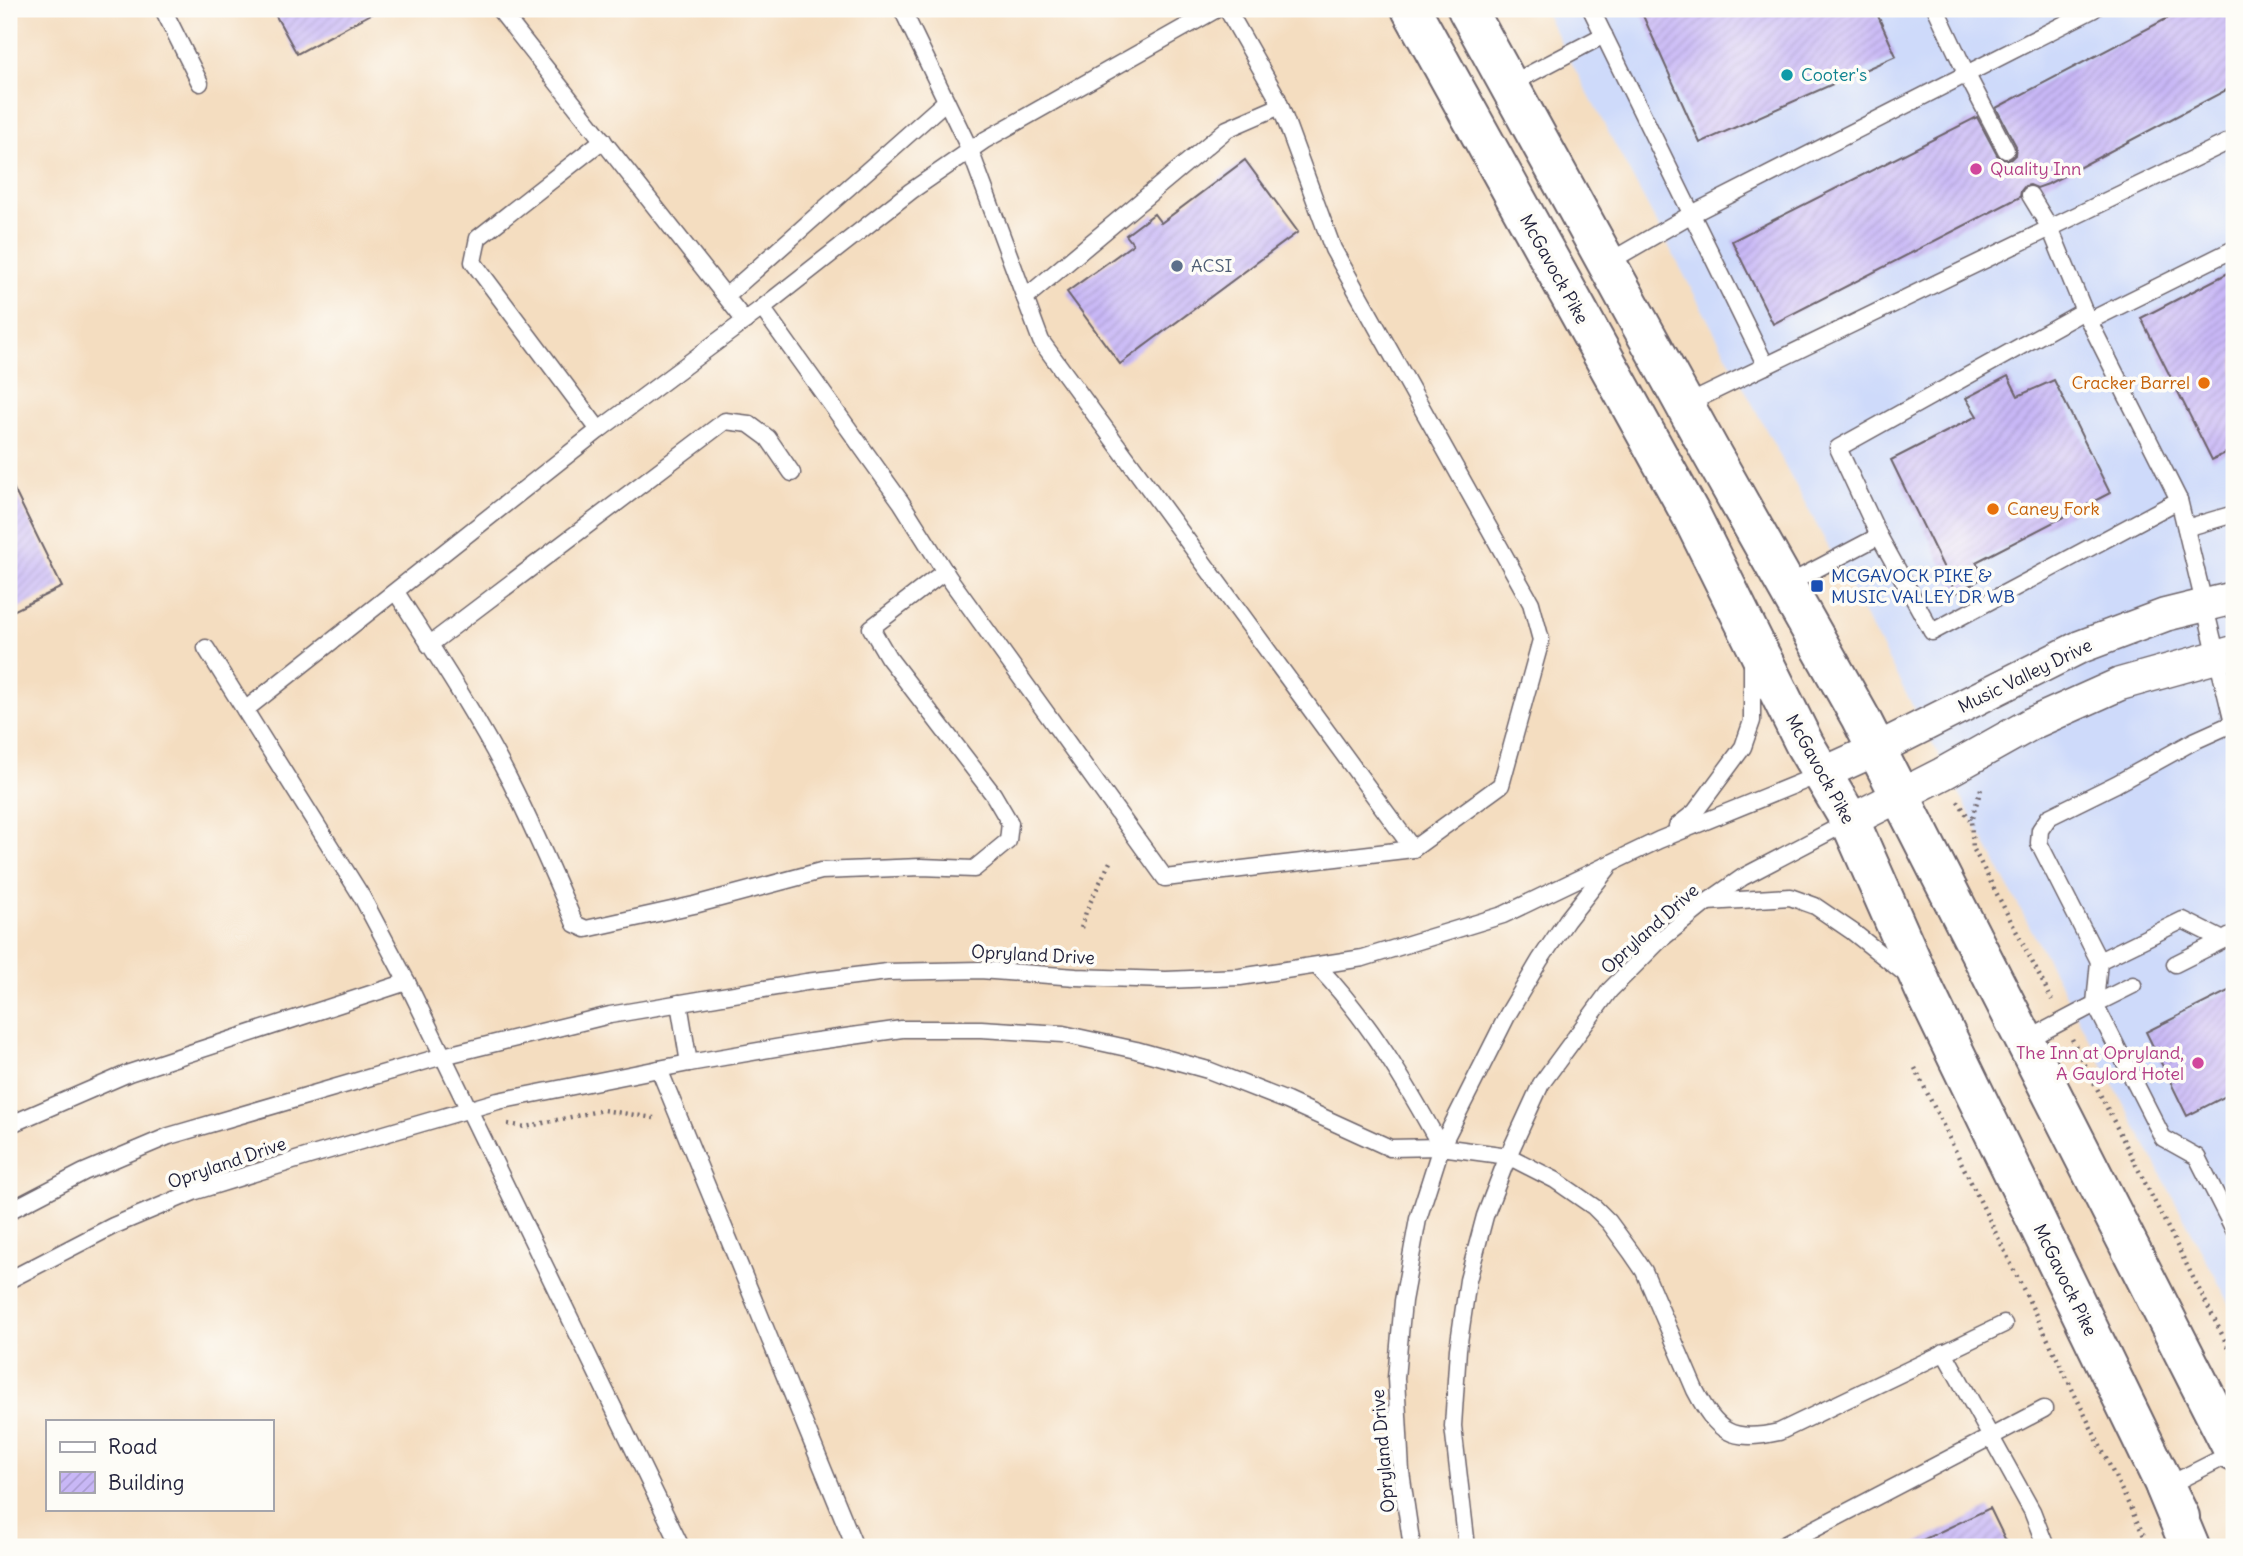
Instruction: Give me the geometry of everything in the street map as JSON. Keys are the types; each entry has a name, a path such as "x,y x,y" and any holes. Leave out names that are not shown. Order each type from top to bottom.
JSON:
{"main road":[{"name":"McGavock Pike","path":"1410,9 1691,515 1805,745 1850,821 1924,989 2196,1547"},
{"path":"1467,9 1877,749 2234,1452"},
{"path":"2165,1487 2190,1547"}],"street":[{"name":"Music Valley Drive","path":"1822,774 2080,647 2165,615 2220,602"},
{"path":"1850,821 2033,723 2120,684 2225,654"}],"lane":[{"path":"163,9 200,83"},
{"path":"499,9 745,321"},
{"path":"902,9 970,150 1041,341 1413,849"},
{"path":"246,710 599,430 762,308 911,191 970,150 1217,9"},
{"path":"762,308 901,502 945,571 1165,878 1413,849 1501,785 1541,640 1531,603 1333,249 1280,106 1227,9"},
{"path":"1591,9 1766,366"},
{"path":"1936,9 2006,150"},
{"path":"1607,263 1690,215 2094,9"},
{"path":"1509,85 1604,35"},
{"path":"726,296 946,101"},
{"path":"1025,299 1227,129 1280,106"},
{"path":"1685,405 2234,139"},
{"path":"599,430 473,262 478,239 603,140"},
{"path":"2030,195 2050,228 2086,316 2179,500 2186,528 2220,602 2233,723 2049,817 2040,830 2039,843 2099,961 2095,1004 2163,1139 2197,1157 2234,1230"},
{"path":"2179,500 1932,632 1879,536 1838,448 2086,316 2234,248"},
{"path":"429,645 725,421 749,424 768,438 792,473"},
{"path":"2186,528 2234,514"},
{"path":"1786,585 1879,536"},
{"path":"396,592 472,712 509,779 575,924 586,929 694,905 821,871 921,867 974,870 1008,841 1010,823 993,793 888,657 871,628 945,571"},
{"path":"1659,839 1695,812 1743,747 1752,721 1750,634"},
{"path":"206,648 362,897 407,982 681,1547"},
{"name":"Opryland Drive","path":"9,1211 84,1172 169,1136 443,1056 610,1015 806,982 887,972 980,970 1166,980 1240,977 1363,958 1503,915 1659,839 1822,774"},
{"name":"Opryland Drive","path":"1467,1547 1453,1426 1458,1349 1468,1280 1485,1216 1508,1156 1541,1084 1610,990 1660,940 1743,877 1850,821"},
{"name":"Opryland Drive","path":"1412,1547 1401,1472 1396,1378 1403,1301 1418,1219 1441,1147 1508,1014 1567,920 1610,864"},
{"path":"1707,902 1790,897 1815,906 1853,932 1924,989"},
{"path":"2099,961 2183,920 2229,937"},
{"path":"2175,964 2229,937"},
{"path":"1318,967 1346,996 1415,1098 1441,1147"},
{"path":"9,1125 128,1073 407,982"},
{"path":"2025,1041 2133,985"},
{"path":"679,1003 689,1063"},
{"name":"Opryland Drive","path":"9,1280 113,1226 196,1191 498,1101 810,1042 902,1029 981,1029 1063,1034 1208,1070 1287,1101 1390,1148 1441,1147 1508,1156 1576,1193 1609,1222 1644,1271 1695,1390 1714,1420 1734,1435 1747,1437 1779,1432 2004,1324"},
{"path":"659,1069 855,1547"},
{"path":"1944,1352 2032,1510 2046,1547"},
{"path":"1780,1547 2045,1409"},
{"path":"2165,1487 2234,1452"}],"path":[{"path":"1081,928 1087,909 1112,858"},
{"path":"1916,1068 2150,1547"}],"shaded area":[{"path":"1543,9 2234,9 2234,1312"}],"building":[{"path":"272,9 380,9 297,54"},
{"path":"1640,9 1875,9 1896,56 1700,143"},
{"name":"Quality Inn","path":"2185,9 2234,9 2234,86 2048,184 2037,188 2025,186 2020,197 1773,324 1732,241 1977,117 1997,155 2001,159 2010,160 2015,155 2016,146 1996,108"},
{"path":"1245,160 1298,232 1120,364 1067,292 1133,244 1126,235 1154,214 1161,223"},
{"name":"Cracker Barrel","path":"2234,270 2234,449 2212,460 2141,318"},
{"path":"2008,376 2018,396 2054,380 2110,493 1976,562 1985,577 1956,593 1891,460 1977,416 1966,398"},
{"path":"9,479 62,587 9,613"},
{"name":"The Inn at Opryland, A Gaylord Hotel","path":"2234,988 2234,1092 2187,1116 2146,1032"},
{"path":"1990,1508 2009,1547 1908,1547"}],"place":[{"name":"Cooter's","path":"1787,75"},
{"name":"Quality Inn","path":"1976,169"},
{"name":"ACSI","path":"1177,266"},
{"name":"Cracker Barrel","path":"2204,383"},
{"name":"Caney Fork","path":"1993,509"},
{"name":"MCGAVOCK PIKE & MUSIC VALLEY DR WB","path":"1817,586"},
{"name":"The Inn at Opryland, A Gaylord Hotel","path":"2198,1063"}]}
